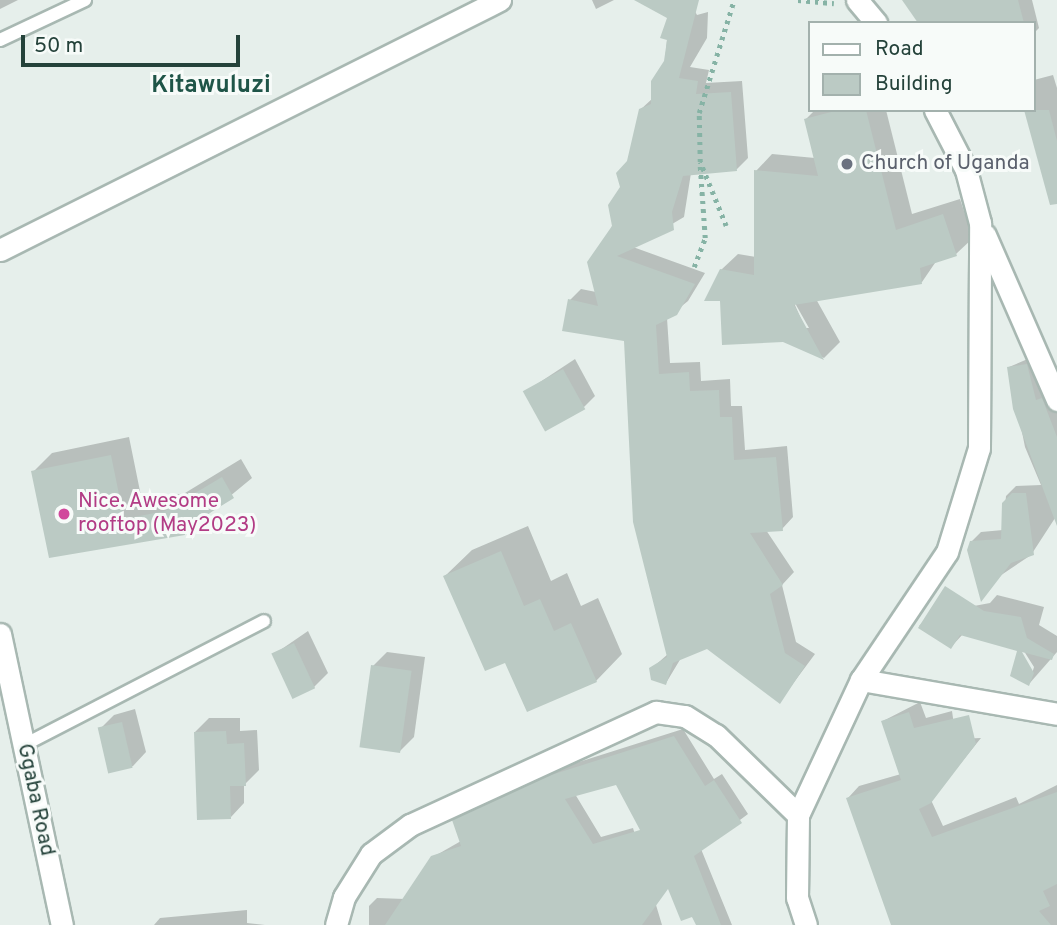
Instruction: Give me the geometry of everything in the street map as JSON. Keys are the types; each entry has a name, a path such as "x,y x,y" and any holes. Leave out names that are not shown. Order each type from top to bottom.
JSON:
{"street":[{"path":"0,250 500,0"},
{"path":"857,0 874,21"},
{"path":"936,112 966,170 980,223 1057,400"},
{"path":"807,925 795,876 798,815 862,680 947,552 978,448 980,223"},
{"name":"Ggaba Road","path":"0,634 62,925"},
{"path":"862,680 1057,714"},
{"path":"336,925 344,897 371,853 410,825 656,712 685,716 716,735 798,815"}],"lane":[{"path":"0,40 85,0"},
{"path":"24,745 264,621"}],"path":[{"path":"694,267 705,238 699,113 734,0"},
{"path":"700,162 726,226"}],"building":[{"path":"634,0 699,0 679,78 698,81 696,94 731,92 737,171 683,176 672,212 674,230 617,256 695,284 677,315 656,325 659,374 689,372 690,391 719,390 720,417 732,417 734,460 776,457 783,531 750,533 783,585 770,594 785,653 805,666 780,704 707,649 673,663 666,685 651,680 649,668 667,657 633,522 624,341 562,331 568,299 598,306 587,262 612,226 608,205 620,187 616,173 627,161 639,109 651,104 651,81 664,61 667,40 660,38 667,18"},
{"path":"902,0 1018,0 1023,21 917,21"},
{"path":"1049,110 1057,141 1057,204 1050,205 1025,112"},
{"path":"831,112 866,112 896,230 943,214 957,256 920,268 922,284 794,305 824,360 783,342 722,345 720,301 704,301 720,269 754,275 754,170 818,176 804,119"},
{"path":"1027,364 1036,400 1042,398 1057,437 1057,526 1013,409 1007,367"},
{"path":"563,369 585,409 545,432 523,391"},
{"path":"111,455 124,519 165,511 222,477 234,498 184,529 185,535 49,558 31,471"},
{"path":"1012,493 1026,493 1034,555 1011,563 981,602 967,550 970,541 1001,539 1002,503"},
{"path":"501,551 524,606 540,599 554,631 571,623 597,682 527,712 505,663 485,671 443,576"},
{"path":"945,586 984,611 1021,617 1027,638 1054,654 1052,660 1022,652 1034,673 1029,686 1010,676 1017,651 960,635 951,649 918,628"},
{"path":"294,643 315,688 292,699 271,654"},
{"path":"371,665 412,671 400,753 359,747"},
{"path":"909,712 914,728 969,715 976,744 931,803 919,809 932,837 1057,792 1057,884 1043,891 1050,906 1039,911 1051,925 891,925 846,798 901,780 881,721"},
{"path":"122,722 133,768 108,773 98,728"},
{"path":"226,731 227,744 244,743 246,786 230,786 231,819 197,820 194,732"},
{"path":"674,736 705,786 714,780 742,823 694,856 721,925 696,925 692,917 681,921 668,889 642,925 385,925 431,856 461,846 452,820 551,775","holes":["616,785 640,830 593,844 565,799"]}],"place":[{"name":"Church of Uganda","path":"847,164"},
{"name":"Nice. Awesome rooftop (May2023)","path":"64,514"}],"district":[{"name":"Kitawuluzi","path":"211,87"}]}
